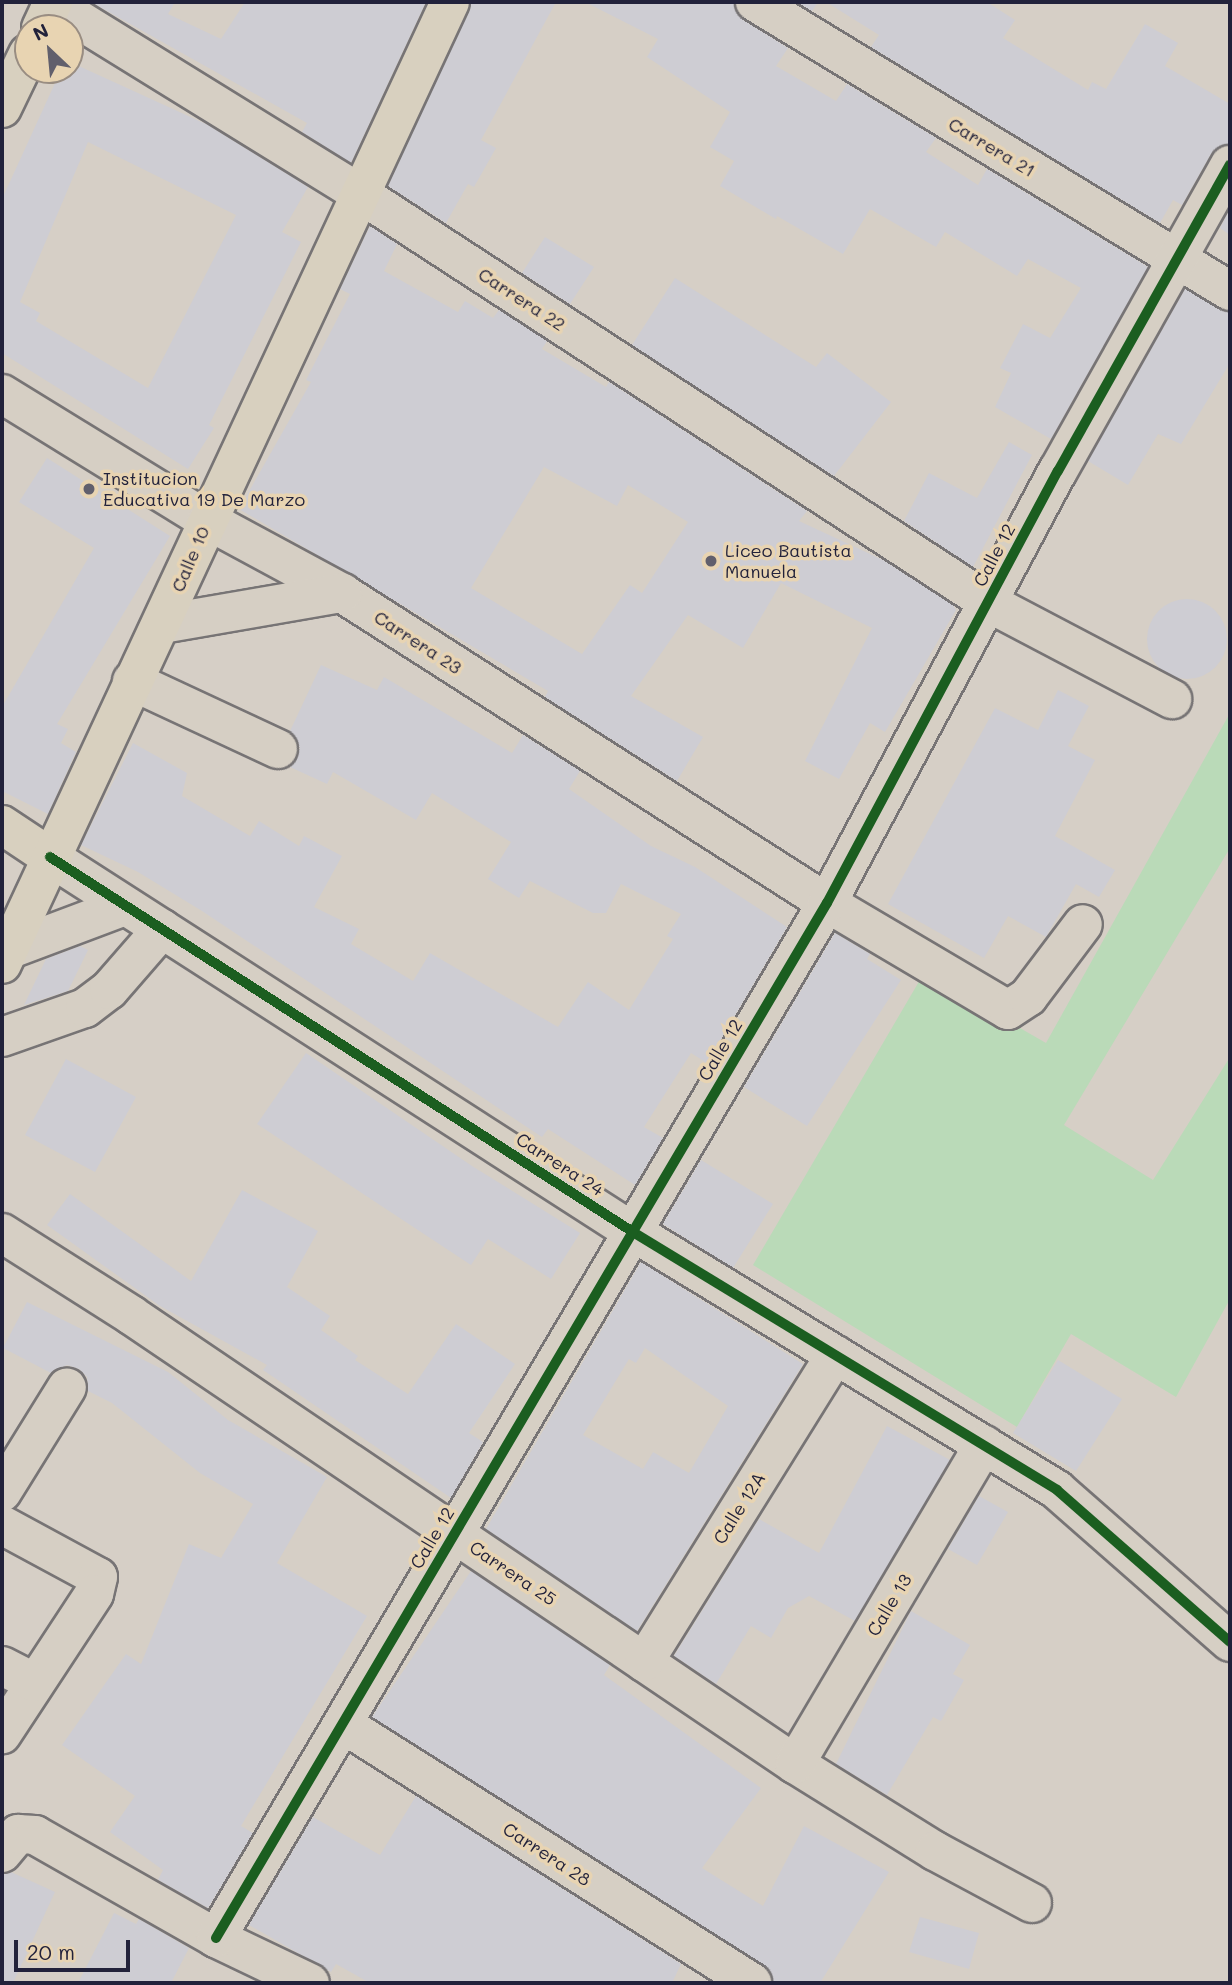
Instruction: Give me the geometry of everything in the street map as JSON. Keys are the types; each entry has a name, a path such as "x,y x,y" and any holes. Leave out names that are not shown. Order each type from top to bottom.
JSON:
{"main road":[{"name":"Calle 10","path":"5,957 450,2"},
{"path":"2,108 14,83"},
{"name":"Carrera 24","path":"2,825 50,857"}],"street":[{"name":"Carrera 21","path":"755,2 1230,291"},
{"name":"Carrera 22","path":"49,9 362,195 989,603 1172,699"},
{"name":"Calle 12","path":"216,1938 827,904 1175,259 1230,165"},
{"name":"Carrera 23","path":"2,394 207,520 342,593 827,904 1008,1010 1028,997 1083,925"},
{"path":"162,624 342,593"},
{"path":"132,681 278,749"},
{"name":"Carrera 24","path":"50,857 633,1232 1057,1490 1230,1642"},
{"path":"5,957 125,906"},
{"path":"2,1037 85,1008 109,990 162,929"},
{"name":"Carrera 25","path":"2,1233 795,1764 935,1851 1032,1903"},
{"name":"Calle 12A","path":"644,1662 835,1355"},
{"path":"2,1492 67,1387"},
{"name":"Calle 13","path":"795,1764 984,1445"},
{"path":"2,1525 98,1577 94,1594 18,1674 2,1734"},
{"name":"Carrera 28","path":"343,1724 695,1968 752,1983"},
{"path":"2,1853 18,1834 35,1835 216,1938 310,1983"}],"green space":[{"path":"1230,713 1230,848 1064,1125 1153,1180 1230,1057 1230,1299 1176,1397 1071,1334 1017,1427 753,1265 924,973 1046,1043"}],"building":[{"path":"91,2 175,2 168,14 221,39 245,2 426,2 351,163 302,132 307,123"},
{"path":"472,2 556,2 481,140 496,148 474,187 468,184 446,223 388,186"},
{"path":"585,2 733,2 743,20 788,48 776,66 836,101 847,84 936,138 926,152 978,185 987,169 1148,267 1051,439 995,407 1011,373 1000,368 1023,324 1050,338 1081,288 1028,259 1017,276 945,232 936,247 870,209 843,254 777,216 776,219 720,186 734,161 710,147 730,112 647,57 658,39"},
{"path":"797,2 818,2 812,11"},
{"path":"826,2 987,2 1015,20 1003,38 1088,90 1092,82 1106,89 1145,24 1178,43 1165,66 1230,104 1230,143 1211,154 1182,205 1173,200 1160,223 871,47 879,35"},
{"path":"84,68 208,125 308,187 282,232 301,242 209,425 214,428 188,469 2,353 2,199 55,84 84,84","holes":["88,142 236,215 148,388 36,321 40,313 20,302"]},
{"path":"1230,209 1230,235 1220,228"},
{"path":"370,226 397,244 384,271 458,312 465,301 493,318 499,310 547,341 542,349 606,387 609,382 807,511 799,521 883,560 953,605 956,610 885,732 870,723 839,779 805,761 872,628 781,583 743,648 688,615 631,696 703,737 677,781 545,697 548,691 239,509 311,382 306,380 350,294 340,289","holes":["544,467 617,506 628,485 688,522 642,593 630,585 582,654 471,588"]},
{"path":"545,237 594,267 570,304 522,273"},
{"path":"675,278 816,367 827,353 891,402 834,476 632,345"},
{"path":"1185,289 1230,313 1230,363 1181,444 1158,434 1128,485 1088,461"},
{"path":"1009,442 1032,455 973,567 904,521 929,473 977,498"},
{"path":"47,458 170,536 57,724 68,729 61,743 76,752 48,814 2,791 2,707 94,548 19,502"},
{"path":"1187,599 1202,602 1215,611 1224,624 1227,639 1224,654 1215,667 1202,676 1187,679 1172,676 1159,667 1150,654 1147,639 1150,624 1159,611 1172,602"},
{"path":"321,665 377,690 384,677 512,753 523,735 580,771 569,789 651,846 695,867 787,927 707,1063 691,1053 644,1127 663,1138 635,1185 548,1129 542,1137 202,911 138,872 81,845 133,743 187,773 182,796 250,836 259,821 299,846 304,836 342,856 314,907 359,929 351,944 413,981 430,953 558,1027 588,982 629,1010 673,939 667,936 681,914 621,884 606,913 593,913 530,881 519,898 488,879 511,842 432,793 416,820 333,772 327,784 290,767 300,748 290,731"},
{"path":"1058,690 1089,706 1068,746 1095,760 1055,836 1115,870 1099,897 1076,884 1046,937 1008,916 984,958 888,904 995,708 1038,730"},
{"path":"835,933 870,954 867,959 901,980 807,1126 744,1087"},
{"path":"80,946 88,950 68,991 24,1005 46,959"},
{"path":"306,1053 472,1166 580,1233 551,1279 488,1239 471,1265 257,1124"},
{"path":"66,1059 136,1097 95,1172 25,1135"},
{"path":"701,1160 773,1204 733,1268 663,1224"},
{"path":"242,1190 318,1231 287,1287 330,1316 321,1330 358,1356 355,1360 408,1394 456,1324 515,1364 469,1433 483,1442 451,1498 263,1370 267,1365 160,1306 47,1225 70,1194 191,1281"},
{"path":"641,1262 803,1364 637,1631 486,1529","holes":["645,1348 728,1406 689,1473 653,1452 643,1469 583,1435 629,1359 636,1363"]},
{"path":"27,1302 168,1372 228,1420 327,1477 277,1563 367,1616 241,1826 253,1833 208,1908 158,1880 163,1870 110,1832 135,1796 62,1745 126,1654 141,1664 189,1544 221,1558 253,1504 200,1473 112,1403 88,1391 87,1377 79,1369 67,1365 51,1373 3,1348"},
{"path":"1058,1360 1122,1399 1076,1471 1013,1433"},
{"path":"887,1426 950,1460 855,1621 809,1596 788,1608 771,1638 751,1626 716,1684 674,1656 759,1519 819,1553"},
{"path":"979,1496 1008,1512 977,1565 948,1549"},
{"path":"471,1571 610,1665 604,1675 761,1788 702,1868 763,1906 804,1826 889,1872 820,1983 774,1983 764,1965 372,1717"},
{"path":"911,1611 970,1645 953,1674 964,1680 941,1721 933,1717 887,1795 836,1764"},
{"path":"416,1796 681,1964 672,1983 370,1983 336,1964 331,1972 249,1925 313,1817 380,1855"},
{"path":"11,1872 55,1892 13,1983 2,1983 2,1874"},
{"path":"114,1913 136,1924 139,1919 189,1948 171,1983 78,1983"},
{"path":"920,1917 979,1933 969,1969 909,1952"}],"cycle path":[{"path":"216,1938 827,903 1058,471 1230,165"},
{"path":"50,857 633,1232 1057,1490 1230,1642"}],"place":[{"name":"Institucion Educativa 19 De Marzo","path":"89,489"},
{"name":"Liceo Bautista Manuela","path":"711,561"}]}
